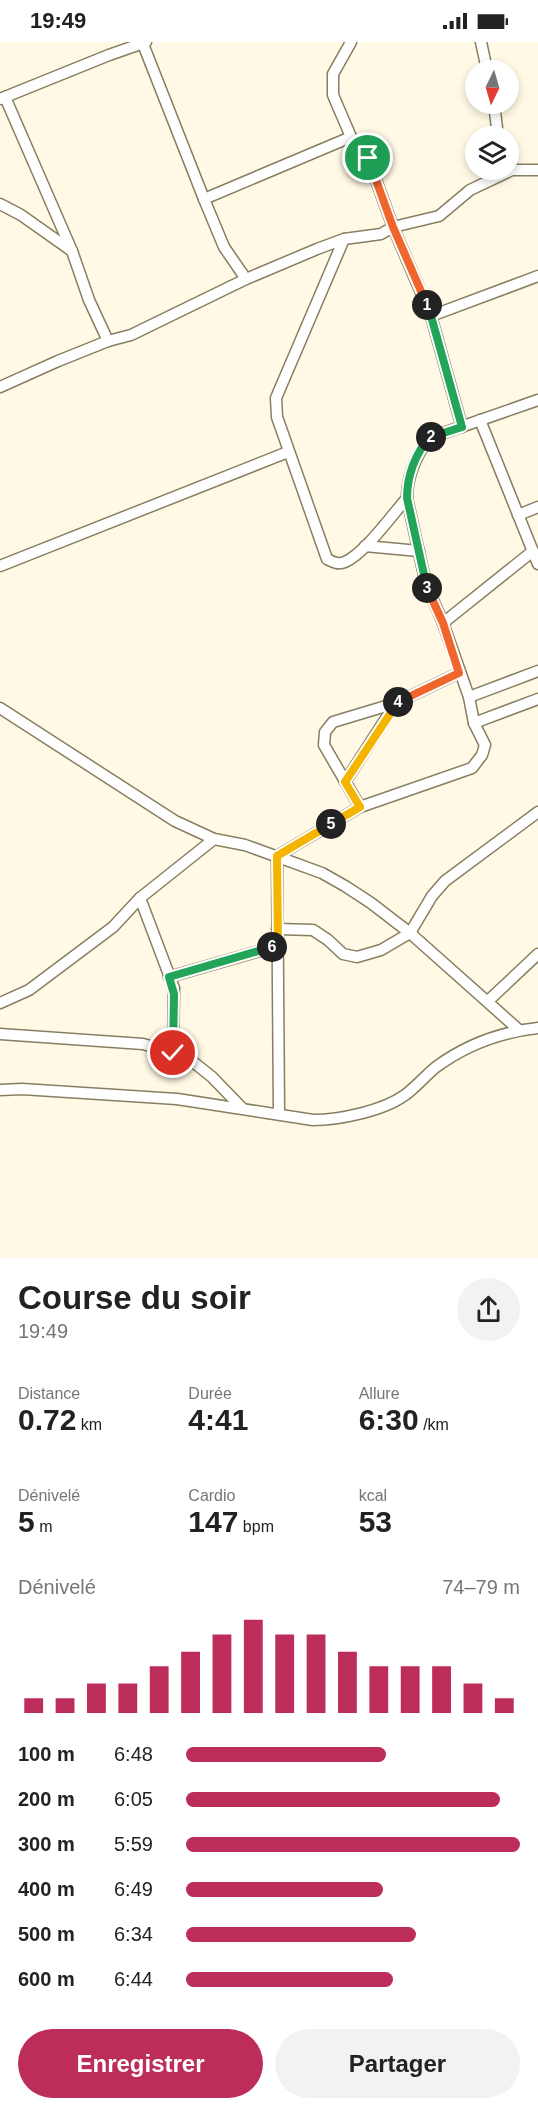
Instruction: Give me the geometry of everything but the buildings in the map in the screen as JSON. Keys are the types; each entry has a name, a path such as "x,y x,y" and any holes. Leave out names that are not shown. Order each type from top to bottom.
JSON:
{"street":[{"path":"351,42 333,74 333,95 351,137 368,158 393,227 431,316 462,427"},
{"path":"481,42 484,60"},
{"path":"108,341 89,300 72,251 3,98 109,54 144,43 224,247 246,279"},
{"path":"204,199 351,137"},
{"path":"519,170 538,170"},
{"path":"0,387 108,341 131,335 246,279 344,240 381,234 393,227 439,216 470,189 485,180"},
{"path":"0,204 21,214 72,251"},
{"path":"344,240 276,398 276,409 288,452 327,559 334,563 344,563 365,546 407,498"},
{"path":"431,316 538,276"},
{"path":"277,856 360,807 472,768 482,755 485,745 474,723 469,697 443,623 426,584 407,498 407,484 420,451 429,438 538,400"},
{"path":"480,420 538,564"},
{"path":"0,566 288,452"},
{"path":"518,514 538,507"},
{"path":"365,546 419,551"},
{"path":"443,623 533,551"},
{"path":"469,697 538,671"},
{"path":"360,807 324,745 325,732 333,722 396,703 459,673"},
{"path":"474,723 538,699"},
{"path":"345,782 396,703"},
{"path":"0,708 175,821 214,839 236,842 330,877 371,903 410,933 519,1030"},
{"path":"277,929 313,930 344,954 357,957 381,950 410,933 432,896 445,881 538,812"},
{"path":"0,1002 29,990 113,927 140,898 214,839"},
{"path":"277,856 279,1113"},
{"path":"140,898 174,994 173,1053"},
{"path":"169,977 278,946"},
{"path":"488,1001 538,954"},
{"path":"0,1090 22,1089 177,1099 313,1120 328,1120 367,1112 404,1096 437,1067 494,1036 538,1028"},
{"path":"0,1035 143,1044 187,1057 212,1077 242,1108"}],"route":[{"path":"173,1053 174,988 169,977 278,946 277,856 360,807 345,782 396,703 459,673 443,623 426,584 407,498 407,484 420,451 429,438 462,427 431,316 393,227 368,158"}]}
